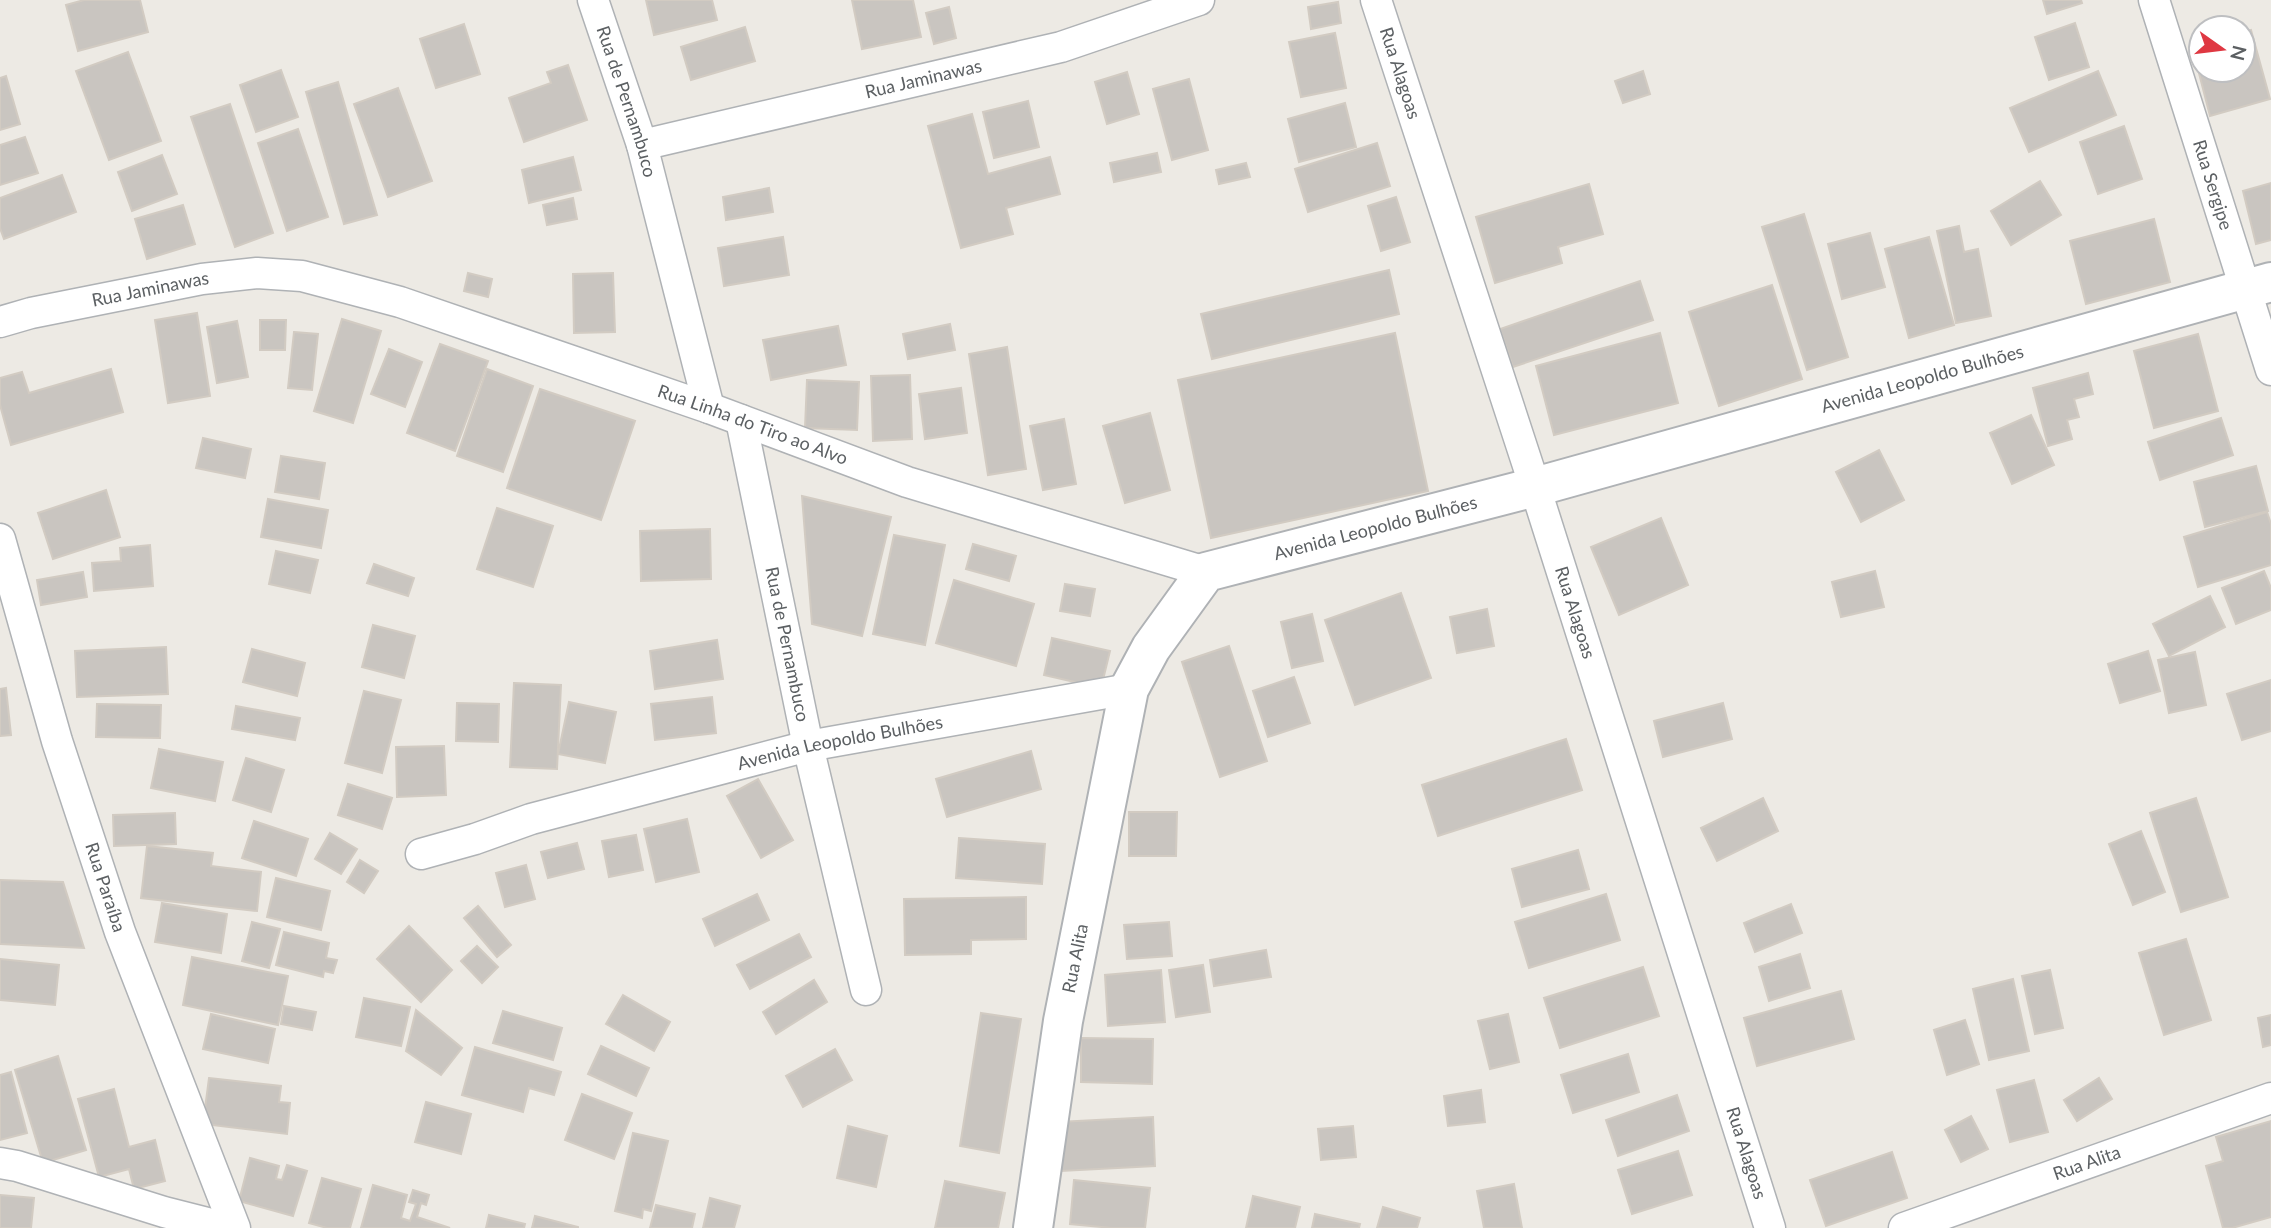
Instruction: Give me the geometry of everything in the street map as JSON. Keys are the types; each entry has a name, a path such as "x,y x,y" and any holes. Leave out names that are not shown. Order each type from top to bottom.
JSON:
{"street":[{"name":"Rua de Pernambuco","path":"593,0 642,145 709,408"},
{"name":"Rua Jaminawas","path":"642,145 1061,47 1199,0"},
{"name":"Rua Alagoas","path":"1376,0 1535,488 1770,1228"},
{"name":"Rua Sergipe","path":"2154,0 2258,286 2271,370"},
{"name":"Rua Jaminawas","path":"0,322 31,313 202,279 257,273 302,276"},
{"name":"Rua Linha do Tiro ao Alvo","path":"302,276 400,302 709,408 907,482 1206,572"},
{"name":"Avenida Leopoldo Bulhões","path":"1206,572 1535,488 2258,286"},
{"name":"Rua de Pernambuco","path":"741,421 808,746 866,990"},
{"name":"Rua Paraíba","path":"0,539 57,741 120,932 235,1228"},
{"path":"1129,689 1152,649 1206,572"},
{"name":"Avenida Leopoldo Bulhões","path":"421,854 531,819 808,746 1129,689"},
{"name":"Rua Alita","path":"1033,1228 1063,1021 1129,689"},
{"name":"Rua Alita","path":"1904,1228 2271,1098"},
{"path":"0,1163 227,1228"}],"building":[{"path":"84,0 140,0 148,32 78,51 66,5"},
{"path":"646,0 712,0 717,20 654,35"},
{"path":"852,0 913,0 921,37 862,49"},
{"path":"2043,0 2081,0 2082,3 2047,14"},
{"path":"1338,2 1341,23 1311,29 1308,7"},
{"path":"949,7 956,38 934,44 926,13"},
{"path":"2075,23 2089,67 2049,80 2035,37"},
{"path":"464,24 480,74 436,88 420,39"},
{"path":"745,27 755,61 691,80 681,47"},
{"path":"1335,33 1346,88 1301,97 1289,42"},
{"path":"128,52 161,141 109,160 76,71"},
{"path":"2257,52 2270,99 2210,116 2202,84 2257,84"},
{"path":"568,65 587,120 524,142 509,98 551,83 547,72"},
{"path":"281,70 298,117 256,132 240,85"},
{"path":"1643,71 1650,94 1623,103 1615,81"},
{"path":"2098,71 2116,115 2029,152 2010,108"},
{"path":"1127,72 1139,114 1107,124 1095,82"},
{"path":"6,76 20,124 0,130 0,78"},
{"path":"1189,79 1208,150 1172,160 1153,89"},
{"path":"338,82 377,215 344,224 306,92"},
{"path":"398,88 432,181 388,197 354,104"},
{"path":"1028,101 1039,147 994,158 983,112"},
{"path":"1345,103 1356,147 1299,162 1288,119"},
{"path":"230,104 273,233 235,247 191,117"},
{"path":"972,114 988,174 1050,157 1060,194 1006,208 1013,234 961,248 928,126"},
{"path":"2124,126 2142,179 2098,194 2080,142"},
{"path":"298,129 328,217 287,231 258,143"},
{"path":"25,137 38,173 0,185 0,145"},
{"path":"1377,143 1390,186 1308,212 1295,169"},
{"path":"1157,153 1161,172 1114,182 1110,163"},
{"path":"162,155 177,194 132,211 118,172"},
{"path":"573,157 581,190 529,203 522,170"},
{"path":"1246,163 1250,177 1219,184 1216,170"},
{"path":"62,175 76,212 4,239 0,228 0,198"},
{"path":"2040,181 2061,215 2011,245 1991,211"},
{"path":"2271,183 2271,240 2256,244 2243,191"},
{"path":"1589,184 1603,234 1558,247 1562,263 1495,283 1476,217"},
{"path":"769,188 773,212 726,220 723,197"},
{"path":"1396,197 1410,242 1381,251 1368,206"},
{"path":"573,198 577,219 547,225 543,205"},
{"path":"183,205 195,244 147,259 135,219"},
{"path":"1804,214 1848,357 1807,370 1762,227"},
{"path":"2154,219 2170,282 2086,304 2070,241"},
{"path":"1959,226 1964,252 1978,249 1991,316 1956,323 1937,231"},
{"path":"1870,233 1885,287 1842,299 1828,244"},
{"path":"783,237 789,275 724,286 718,248"},
{"path":"1929,237 1954,325 1909,338 1885,249"},
{"path":"1389,270 1399,314 1212,359 1201,314"},
{"path":"468,273 492,279 488,297 464,291"},
{"path":"613,273 615,332 574,333 573,274"},
{"path":"1640,281 1653,320 1513,367 1500,329"},
{"path":"1772,285 1802,379 1719,406 1689,312"},
{"path":"197,313 210,396 168,403 155,320"},
{"path":"342,319 381,331 353,423 314,411"},
{"path":"260,320 286,320 285,350 260,350"},
{"path":"237,321 248,377 217,383 207,327"},
{"path":"950,324 955,350 908,359 903,334"},
{"path":"838,326 846,365 771,380 763,340"},
{"path":"294,332 318,334 312,390 288,388"},
{"path":"1395,333 1428,491 1211,538 1178,380"},
{"path":"1660,333 1678,403 1554,435 1536,366"},
{"path":"2198,334 2218,411 2154,428 2134,351"},
{"path":"440,344 488,361 455,451 407,433"},
{"path":"1007,347 1026,469 988,475 969,354"},
{"path":"389,349 422,362 405,407 371,394"},
{"path":"111,369 123,412 11,445 0,405 0,378 22,372 29,393"},
{"path":"487,369 533,386 503,472 457,456"},
{"path":"2088,373 2093,394 2074,399 2079,417 2067,420 2072,439 2048,446 2033,388"},
{"path":"910,375 912,439 873,441 871,376"},
{"path":"807,380 859,382 857,430 805,428"},
{"path":"961,388 967,433 925,439 919,394"},
{"path":"540,389 635,421 601,520 507,488"},
{"path":"1150,413 1170,490 1125,503 1103,426"},
{"path":"2031,415 2054,465 2012,484 1990,433"},
{"path":"2221,418 2233,455 2160,480 2148,442"},
{"path":"1064,419 1076,484 1043,490 1030,426"},
{"path":"203,438 251,449 245,478 196,468"},
{"path":"1879,450 1904,500 1861,522 1836,472"},
{"path":"281,456 325,463 319,499 275,492"},
{"path":"2256,466 2268,511 2205,527 2194,482"},
{"path":"106,490 120,537 53,559 38,513"},
{"path":"802,496 891,517 862,636 812,624"},
{"path":"268,499 328,510 321,548 261,537"},
{"path":"497,508 553,526 533,587 477,569"},
{"path":"2267,512 2271,524 2271,565 2198,587 2184,537"},
{"path":"1661,518 1688,585 1619,615 1591,547"},
{"path":"710,529 711,579 641,581 640,531"},
{"path":"894,535 945,545 925,645 873,634"},
{"path":"973,544 1016,556 1009,581 966,569"},
{"path":"150,545 153,586 94,591 92,563 121,561 120,548"},
{"path":"276,551 318,560 310,593 269,584"},
{"path":"374,564 414,578 408,596 367,583"},
{"path":"1875,571 1884,607 1841,617 1832,582"},
{"path":"2264,571 2271,588 2271,610 2236,624 2222,588"},
{"path":"83,572 87,597 41,605 37,580"},
{"path":"954,580 1034,604 1016,666 936,643"},
{"path":"1065,584 1095,589 1090,616 1060,611"},
{"path":"1401,593 1431,678 1355,705 1325,620"},
{"path":"2210,596 2225,627 2169,656 2153,624"},
{"path":"1487,609 1494,646 1457,653 1450,617"},
{"path":"1312,614 1323,661 1292,668 1281,622"},
{"path":"373,625 415,636 404,678 362,667"},
{"path":"1052,638 1110,651 1101,688 1044,675"},
{"path":"717,640 723,679 655,689 650,651"},
{"path":"1229,646 1267,761 1220,777 1182,662"},
{"path":"166,647 168,694 77,697 75,651"},
{"path":"252,649 305,663 297,696 243,682"},
{"path":"2148,651 2160,691 2120,703 2108,664"},
{"path":"2195,652 2206,705 2169,713 2158,660"},
{"path":"1294,677 1310,723 1268,737 1253,691"},
{"path":"2271,680 2271,731 2242,740 2227,694"},
{"path":"514,683 561,685 557,769 510,767"},
{"path":"6,688 11,735 0,736 0,689"},
{"path":"364,691 401,700 382,773 345,763"},
{"path":"712,697 716,733 655,740 651,704"},
{"path":"569,702 616,712 605,763 558,754"},
{"path":"457,703 499,704 498,742 456,741"},
{"path":"1723,703 1732,739 1663,757 1654,721"},
{"path":"97,704 161,705 160,738 96,737"},
{"path":"236,706 300,718 295,740 232,729"},
{"path":"1566,739 1582,790 1438,836 1422,785"},
{"path":"444,746 446,795 397,797 396,747"},
{"path":"159,749 223,762 215,801 151,788"},
{"path":"1031,751 1041,789 947,817 936,779"},
{"path":"246,758 284,770 271,812 233,800"},
{"path":"758,779 793,840 761,858 727,796"},
{"path":"348,784 392,798 382,829 338,815"},
{"path":"1763,798 1778,831 1717,861 1701,828"},
{"path":"2196,798 2228,897 2181,912 2150,813"},
{"path":"1129,812 1177,812 1176,856 1129,856"},
{"path":"175,813 176,844 114,846 113,815"},
{"path":"687,819 699,872 656,882 644,829"},
{"path":"254,821 308,839 296,876 242,858"},
{"path":"2141,831 2165,892 2133,905 2109,844"},
{"path":"330,833 357,849 341,874 315,859"},
{"path":"636,835 643,870 609,877 602,841"},
{"path":"959,838 1045,844 1042,884 956,878"},
{"path":"577,843 584,869 548,878 541,852"},
{"path":"147,846 213,853 211,866 261,872 257,911 141,898"},
{"path":"1578,850 1589,889 1522,907 1512,869"},
{"path":"360,860 378,871 364,893 347,882"},
{"path":"526,865 535,899 505,907 496,873"},
{"path":"276,878 330,891 321,930 267,917"},
{"path":"0,880 63,882 84,948 0,944"},
{"path":"757,894 769,920 715,946 703,919"},
{"path":"1606,894 1620,940 1529,968 1515,922"},
{"path":"1026,897 1026,939 971,940 971,954 905,955 904,899"},
{"path":"162,903 227,914 221,953 155,942"},
{"path":"1791,904 1802,933 1755,952 1744,923"},
{"path":"478,906 511,945 497,957 464,918"},
{"path":"252,922 280,929 269,968 242,961"},
{"path":"1169,922 1172,956 1127,959 1124,925"},
{"path":"409,926 452,970 421,1002 377,959"},
{"path":"284,932 329,943 326,958 337,960 333,973 324,971 323,977 276,965"},
{"path":"799,934 811,957 750,989 737,965"},
{"path":"2186,939 2211,1020 2164,1035 2139,953"},
{"path":"477,946 498,967 482,983 461,961"},
{"path":"1266,950 1271,977 1214,986 1210,960"},
{"path":"1800,954 1810,988 1769,1001 1759,967"},
{"path":"192,957 288,976 278,1025 183,1005"},
{"path":"0,959 59,965 55,1005 0,1000"},
{"path":"1203,965 1210,1012 1176,1017 1169,970"},
{"path":"1643,967 1659,1016 1560,1048 1544,998"},
{"path":"1161,970 1165,1022 1108,1026 1105,975"},
{"path":"2050,970 2063,1028 2035,1034 2022,976"},
{"path":"2013,979 2029,1051 1989,1060 1973,989"},
{"path":"814,980 827,1002 776,1034 763,1012"},
{"path":"1841,991 1854,1039 1757,1066 1744,1018"},
{"path":"623,995 670,1022 654,1051 606,1024"},
{"path":"364,998 410,1007 401,1046 356,1037"},
{"path":"284,1006 316,1012 312,1030 281,1024"},
{"path":"416,1010 462,1048 441,1075 406,1051"},
{"path":"503,1011 562,1028 553,1060 493,1043"},
{"path":"981,1013 1021,1019 999,1153 960,1146"},
{"path":"211,1014 275,1029 268,1063 203,1049"},
{"path":"1508,1014 1519,1062 1490,1069 1478,1021"},
{"path":"2271,1015 2271,1045 2263,1047 2258,1018"},
{"path":"1965,1020 1979,1064 1947,1075 1934,1030"},
{"path":"1081,1038 1153,1039 1152,1084 1081,1082"},
{"path":"601,1046 649,1068 636,1096 588,1074"},
{"path":"475,1047 561,1072 554,1095 529,1088 523,1112 462,1095"},
{"path":"835,1049 852,1080 803,1107 786,1076"},
{"path":"1628,1054 1639,1092 1573,1113 1561,1075"},
{"path":"58,1056 86,1150 43,1163 15,1070"},
{"path":"11,1072 27,1133 0,1140 0,1075"},
{"path":"209,1078 281,1086 279,1102 290,1103 287,1134 203,1124"},
{"path":"2099,1078 2112,1099 2077,1121 2064,1100"},
{"path":"2034,1080 2048,1132 2010,1142 1997,1090"},
{"path":"114,1089 129,1147 155,1140 165,1181 134,1189 129,1169 99,1177 78,1099"},
{"path":"1481,1090 1485,1122 1448,1126 1444,1096"},
{"path":"582,1094 632,1113 614,1159 565,1140"},
{"path":"1677,1095 1689,1131 1618,1156 1606,1120"},
{"path":"426,1102 471,1114 461,1154 415,1142"},
{"path":"1971,1116 1988,1149 1961,1162 1945,1130"},
{"path":"1153,1117 1155,1166 1061,1171 1059,1122"},
{"path":"2271,1121 2271,1217 2223,1228 2206,1166 2223,1161 2216,1137"},
{"path":"848,1126 887,1136 876,1187 837,1178"},
{"path":"1353,1126 1356,1157 1321,1160 1318,1129"},
{"path":"633,1133 668,1141 651,1211 643,1209 642,1218 615,1211"},
{"path":"1678,1151 1692,1195 1632,1214 1618,1170"},
{"path":"1892,1152 1907,1198 1826,1226 1810,1180"},
{"path":"250,1158 279,1166 276,1179 282,1180 287,1165 307,1171 293,1216 239,1201"},
{"path":"322,1178 361,1189 350,1228 327,1228 309,1223"},
{"path":"1074,1180 1150,1188 1145,1228 1070,1224"},
{"path":"945,1181 1005,1193 998,1228 935,1228"},
{"path":"1514,1184 1522,1228 1484,1228 1477,1191"},
{"path":"373,1185 407,1195 401,1218 410,1221 416,1204 409,1202 413,1190 429,1195 426,1205 421,1203 417,1217 450,1228 361,1228"},
{"path":"0,1195 34,1198 31,1228 0,1228"},
{"path":"1253,1196 1300,1207 1295,1228 1246,1228"},
{"path":"710,1198 740,1206 734,1228 703,1228"},
{"path":"656,1205 695,1214 692,1228 650,1228"},
{"path":"1383,1207 1420,1218 1417,1228 1377,1228"},
{"path":"1315,1214 1360,1224 1359,1228 1312,1228"},
{"path":"489,1215 525,1224 524,1228 486,1228"},
{"path":"535,1216 578,1227 578,1228 532,1228"}]}
